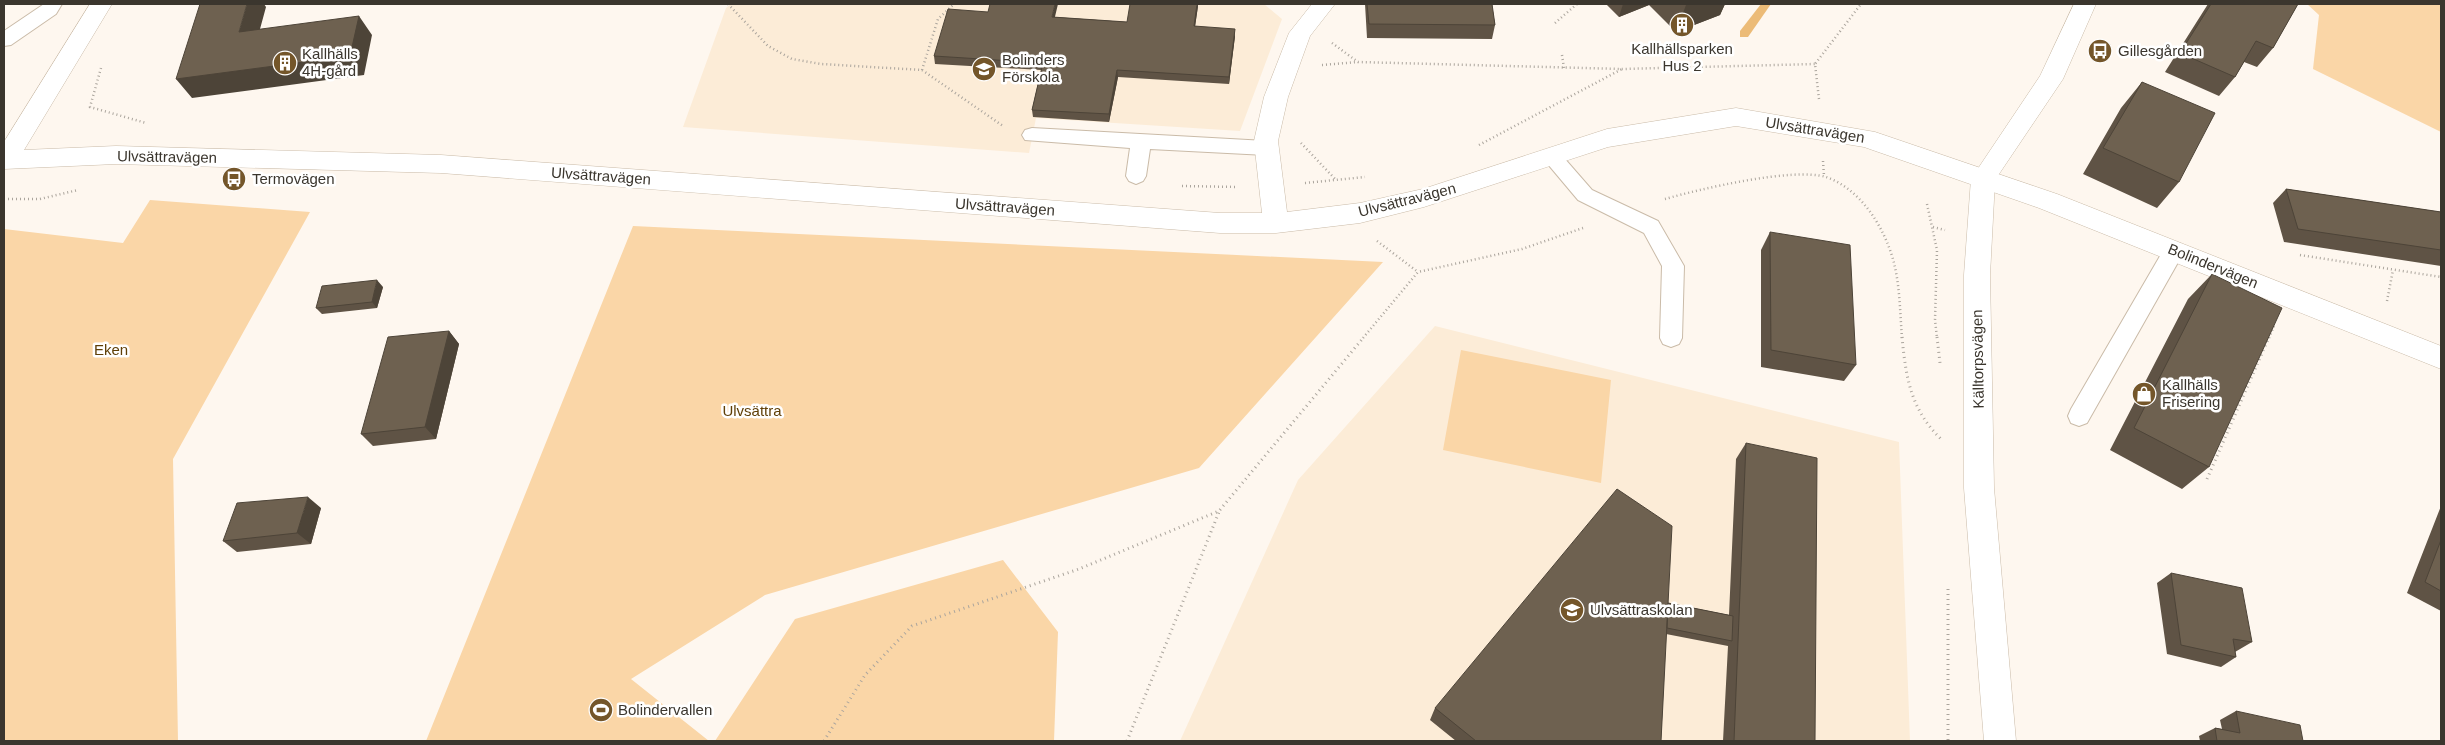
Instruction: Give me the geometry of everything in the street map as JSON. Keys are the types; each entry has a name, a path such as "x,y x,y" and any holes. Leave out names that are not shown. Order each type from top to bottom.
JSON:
{"street":[{"path":"4,160 101,4"},
{"path":"1276,223 1266,142 1276,97 1300,33 1324,4"},
{"path":"1983,179 2052,79 2085,4"},
{"name":"Ulvsättravägen","path":"4,160 116,156 441,164 1220,223 1276,223 1360,213 1424,198 1607,138 1736,117 1866,138 1983,179"},
{"name":"Bolindervägen","path":"1983,179 2174,250 2441,358"},
{"name":"Källtorpsvägen","path":"1983,179 1977,275 1979,488 2000,741"}],"lane":[{"path":"4,40 50,10 54,4"},
{"path":"1032,135 1266,148"},
{"path":"1136,176 1141,141"},
{"path":"1551,156 1585,195 1620,214 1651,227 1673,266 1670,338"},
{"path":"2079,416 2174,250"}],"path":[{"path":"729,4 768,46 792,59 821,64 922,70 1006,128 1032,135"},
{"path":"922,70 938,19 954,4"},
{"path":"1555,23 1577,4"},
{"path":"1820,104 1815,64 1861,4"},
{"path":"1308,23 1350,58 1358,62"},
{"path":"1562,55 1564,68"},
{"path":"1312,66 1358,62 1622,69 1815,64"},
{"path":"103,63 90,107 148,123"},
{"path":"1471,150 1622,69"},
{"path":"1300,142 1336,181"},
{"path":"1179,185 1230,188 1336,181 1367,176"},
{"path":"1127,741 1219,511 1418,272 1552,240 1620,214 1692,190 1790,176 1824,176 1853,192 1883,232 1896,274 1908,387 1922,419 1947,446"},
{"path":"1933,227 1944,230"},
{"path":"1370,236 1418,272"},
{"path":"2300,255 2441,277"},
{"path":"2207,479 2288,296"},
{"path":"824,741 865,675 912,626 1079,570 1219,511"}],"shaded area":[{"name":"Bolinders Förskola","path":"731,4 1264,4 1282,19 1240,131 1036,118 1029,153 683,127 726,8"},
{"name":"Ulvsättraskolan","path":"1435,326 1899,442 1910,741 1180,741 1298,480"}],"green space":[{"path":"2307,4 2441,4 2441,132 2313,69 2319,15"},
{"name":"Eken","path":"150,200 310,212 173,459 178,741 4,741 4,229 123,243"},
{"name":"Ulvsättra","path":"633,226 1383,262 1199,468 765,595 631,679 709,741 426,741"},
{"path":"1461,350 1611,380 1601,483 1443,450"},
{"path":"1003,560 1058,632 1054,741 715,741 795,619"}],"building":[{"path":"200,4 247,4 239,32 359,16 350,56 176,79"},
{"path":"990,4 1055,4 1052,17 1127,22 1130,4 1197,4 1194,26 1235,29 1229,77 1117,70 1109,114 1032,110 1043,63 934,56 948,9 988,12"},
{"path":"1367,4 1492,4 1495,25 1369,24"},
{"path":"2211,4 2298,4 2273,48 2256,41 2235,77 2180,53"},
{"path":"2142,82 2215,113 2179,182 2103,148"},
{"path":"2286,189 2441,212 2441,250 2298,229"},
{"path":"1770,232 1850,245 1856,365 1771,350"},
{"path":"2212,274 2282,308 2209,467 2134,428"},
{"path":"377,280 372,302 316,308 322,286"},
{"path":"449,331 425,427 361,434 388,337"},
{"path":"1746,443 1817,458 1815,741 1734,741"},
{"path":"1617,489 1672,526 1661,741 1476,741 1435,708"},
{"path":"308,497 297,533 223,541 237,503"},
{"path":"2441,540 2441,591 2425,582"},
{"path":"2171,573 2242,588 2252,642 2233,639 2236,657 2181,645"},
{"path":"1668,603 1733,616 1732,641 1667,628"},
{"path":"2236,711 2300,725 2303,741 2217,741 2215,728 2240,733"}],"waterway":[{"path":"1744,34 1766,4"}],"place":[{"name":"Kallhällsparken Hus 2","path":"1682,25"},
{"name":"Gillesgården","path":"2100,51"},
{"name":"Kallhälls 4H-gård","path":"285,63"},
{"name":"Bolinders Förskola","path":"984,69"},
{"name":"Termovägen","path":"234,179"},
{"name":"Kallhälls Frisering","path":"2144,394"},
{"name":"Ulvsättraskolan","path":"1572,610"},
{"name":"Bolindervallen","path":"601,710"}]}
